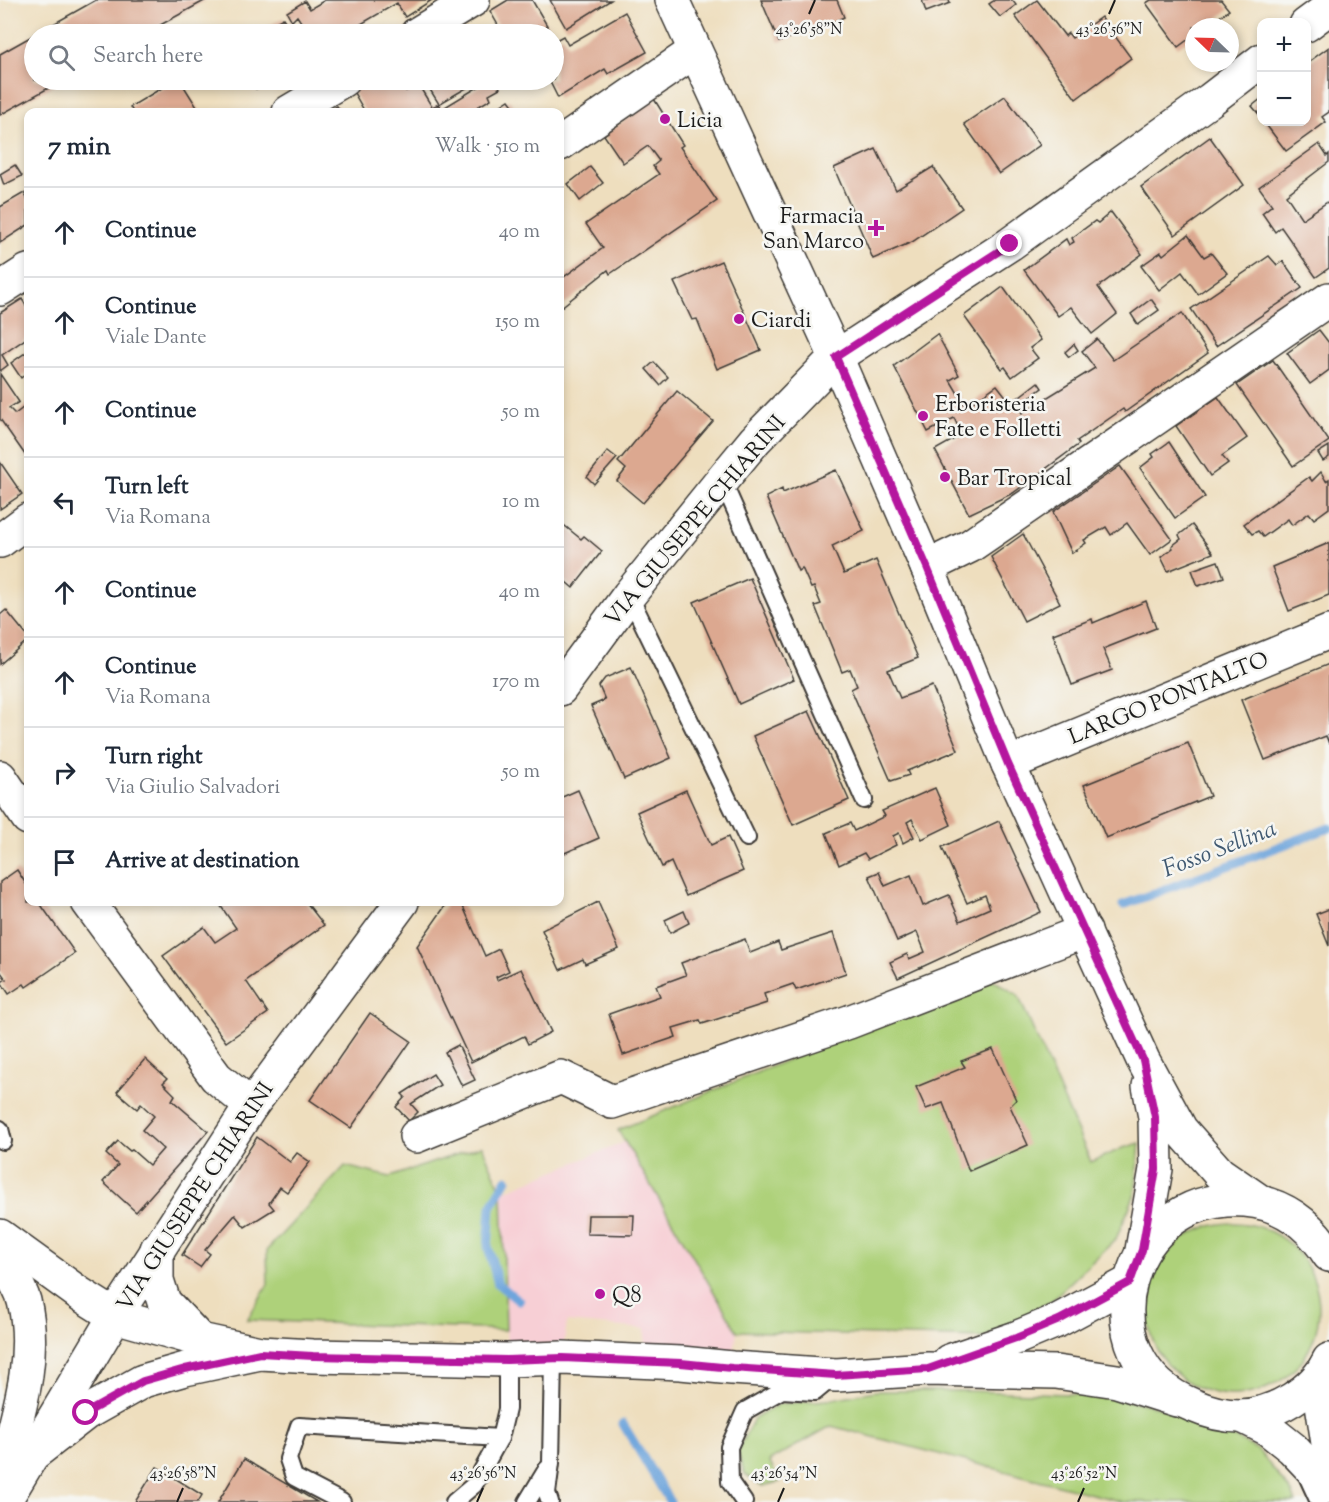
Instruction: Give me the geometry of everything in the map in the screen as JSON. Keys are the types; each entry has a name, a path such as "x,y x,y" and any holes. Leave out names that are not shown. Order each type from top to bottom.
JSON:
{"street":[{"path":"433,24 473,0"},
{"path":"680,3 695,51 836,357 927,567 1008,764 1143,1060 1181,1130 1219,1173 1261,1202 1293,1215 1325,1245"},
{"path":"1311,22 1329,8"},
{"path":"564,141 695,51"},
{"name":"VIA GIUSEPPE CHIARINI","path":"564,684 629,595 755,440 836,357 1010,244 1257,64"},
{"path":"296,108 326,90"},
{"path":"0,289 24,274"},
{"path":"927,567 970,546 1329,299"},
{"path":"0,541 24,523"},
{"name":"LARGO PONTALTO","path":"1008,764 1329,632"},
{"path":"0,777 24,812"},
{"path":"91,906 216,1077 251,1106"},
{"name":"VIA GIUSEPPE CHIARINI","path":"3,1497 114,1316 251,1106 399,906"},
{"path":"416,1136 561,1077 612,1102 849,1022 1085,931"},
{"path":"1143,1060 1155,1117 1156,1169 1142,1250 1130,1282 1127,1315 1134,1348 1152,1378 1177,1400"},
{"path":"1142,1250 1165,1224 1194,1206 1227,1199 1261,1202"},
{"path":"0,1236 114,1316 200,1340 260,1353 507,1360 562,1358 681,1363 836,1375 928,1369 1056,1372 1117,1381 1213,1414 1242,1416 1275,1408 1304,1391 1328,1363"},
{"path":"157,1249 158,1280 164,1302 200,1340"},
{"path":"0,1256 24,1298 30,1332 24,1386 3,1497"},
{"path":"928,1369 1059,1320 1130,1282"},
{"path":"30,1456 86,1413 143,1381 185,1369 260,1353"},
{"path":"1328,1363 1322,1404 1329,1450"},
{"path":"1242,1416 1268,1429 1292,1448 1329,1487"}],"lane":[{"path":"722,480 864,800"},
{"path":"629,595 747,838"},
{"path":"550,1502 547,1493 551,1463 553,1359"},
{"path":"453,1502 474,1485 500,1438 507,1409 507,1360"},
{"path":"744,1502 730,1482 729,1448 745,1411 782,1390 815,1392 836,1375"},
{"path":"342,1502 294,1477 288,1459 299,1426 500,1438"},
{"path":"1292,1448 1319,1502"},
{"path":"527,1502 551,1463"}],"shaded area":[{"path":"625,1142 737,1331 732,1368 645,1361 645,1329 567,1322 562,1358 507,1360 502,1192"}],"green space":[{"path":"988,977 1018,995 1091,1162 1140,1143 1135,1194 1116,1239 1050,1302 983,1338 737,1331 618,1130"},
{"path":"482,1146 502,1192 506,1330 247,1320 268,1284 267,1250 345,1166 390,1177"},
{"path":"1233,1223 1266,1229 1281,1237 1294,1248 1305,1261 1313,1276 1319,1309 1313,1342 1305,1357 1294,1370 1281,1381 1266,1389 1233,1395 1200,1389 1185,1381 1172,1370 1161,1357 1153,1342 1147,1309 1153,1276 1161,1261 1172,1248 1185,1237 1200,1229"},
{"path":"875,1391 1102,1395 1188,1413 1258,1450 1292,1493 1296,1502 1123,1502 831,1426 769,1461 780,1482 762,1486 745,1475 737,1451 754,1419 779,1404 827,1400"}],"building":[{"path":"96,0 206,0 162,24 54,24"},
{"path":"325,0 432,0 405,17 397,3 361,24 302,24 297,16 292,21 287,12 305,1 310,9"},
{"path":"508,0 532,0 546,24 497,24 490,11"},
{"path":"550,0 611,0 566,28"},
{"path":"761,0 837,0 844,17 803,36 802,33 779,42"},
{"path":"922,0 949,0 950,3 926,12"},
{"path":"995,0 1012,0 1016,5 1000,17 989,4"},
{"path":"1037,0 1065,36 1068,33 1072,38 1101,17 1131,58 1076,99 1015,16"},
{"path":"1151,0 1221,0 1229,10 1218,18 1185,18 1185,42 1178,47 1146,3"},
{"path":"625,12 647,52 608,74 605,69 558,98 554,90 564,90 564,38 568,45"},
{"path":"283,18 287,24 272,24"},
{"path":"24,41 24,90 45,90 0,115 0,54"},
{"path":"1329,47 1329,112 1322,117 1326,122 1286,151 1267,126 1311,126 1311,60"},
{"path":"158,90 186,90 198,108 131,108"},
{"path":"422,90 432,107 439,104 441,108 363,108 353,91"},
{"path":"430,90 463,90 439,104"},
{"path":"473,90 496,90 489,94 491,99 476,108 444,108"},
{"path":"1005,96 1040,145 999,174 964,124"},
{"path":"654,99 683,145 680,147 717,201 610,274 608,270 564,305 564,277 603,248 586,224 659,174 653,166 659,161 648,146 623,163 604,135"},
{"path":"509,100 515,108 497,108"},
{"path":"1257,102 1257,112 1252,106"},
{"path":"1210,137 1244,185 1175,235 1141,187"},
{"path":"1319,144 1327,156 1329,154 1329,162 1286,195 1302,219 1329,201 1329,268 1316,277 1281,227 1275,232 1262,213 1272,205 1259,187"},
{"path":"876,149 896,190 933,167 962,208 912,242 873,259 834,168"},
{"path":"15,165 22,176 4,185 0,174"},
{"path":"590,167 603,183 580,201 568,184"},
{"path":"24,193 24,228 0,243 0,207"},
{"path":"1111,212 1142,254 1098,287 1117,314 1092,334 1071,307 1058,316 1024,270 1066,239 1069,245 1074,242 1072,238 1095,221 1098,223"},
{"path":"1188,235 1204,257 1211,253 1227,273 1198,294 1182,272 1159,290 1141,266 1161,252 1163,255"},
{"path":"1269,256 1277,265 1283,261 1302,288 1216,346 1191,309"},
{"path":"721,261 761,350 717,369 697,319 692,320 674,282"},
{"path":"1003,287 1041,340 1030,348 1038,358 1012,377 1005,367 1002,369 964,316"},
{"path":"22,299 24,302 24,340 2,355 8,365 0,371 0,313"},
{"path":"1151,299 1159,310 1138,325 1131,314"},
{"path":"1182,313 1208,353 1125,412 1123,409 1077,441 1079,444 1013,493 969,514 935,450 962,435 954,418 928,432 894,366 937,334 959,375 950,380 966,407 997,385 1011,403 1038,382 1042,388 1018,406 1022,413 1095,368 1082,351 1097,339 1113,360"},
{"path":"1319,330 1329,343 1329,370 1310,384 1287,353"},
{"path":"1074,344 1078,350 1069,357 1065,352"},
{"path":"24,354 24,375 21,378 11,363"},
{"path":"1273,360 1329,441 1293,466 1237,385"},
{"path":"654,362 668,377 660,385 646,369"},
{"path":"0,374 19,402 9,408 15,414 24,407 24,453 0,419"},
{"path":"677,391 713,421 643,503 617,481 626,469 618,462"},
{"path":"1218,397 1247,438 1222,456 1228,463 1210,476 1176,426"},
{"path":"1169,442 1205,497 1175,518 1140,468 1154,457 1152,454"},
{"path":"1329,446 1329,457 1323,461 1318,453"},
{"path":"608,451 617,458 594,484 587,477"},
{"path":"0,462 22,494 0,509"},
{"path":"1120,466 1172,539 1150,555 1127,523 1111,535 1106,527 1084,540 1086,543 1072,553 1053,512"},
{"path":"836,470 864,531 832,546 844,574 876,560 918,658 888,670 900,698 932,686 958,750 907,771 909,775 891,781 851,689 857,686 850,669 842,672 815,606 821,604 814,587 811,588 802,568 798,571 766,497 782,489 783,493"},
{"path":"1321,472 1326,481 1329,479 1329,508 1314,519 1309,513 1292,525 1288,519 1263,537 1258,531 1252,534 1244,524 1309,477 1312,481"},
{"path":"564,525 581,539 584,536 602,551 573,588 564,580"},
{"path":"1192,525 1213,553 1168,571 1161,557 1181,539 1179,535"},
{"path":"1023,534 1060,603 1024,621 991,557"},
{"path":"1329,543 1329,595 1289,611 1272,567"},
{"path":"1218,561 1224,577 1198,586 1192,570"},
{"path":"750,578 794,679 739,704 694,602"},
{"path":"1146,601 1156,628 1103,649 1112,670 1072,685 1053,634 1092,619 1093,623"},
{"path":"6,610 24,632 24,643 0,664 0,615"},
{"path":"1329,664 1329,744 1326,736 1265,760 1241,700"},
{"path":"631,667 671,758 624,779 591,706 605,700 599,686 605,678"},
{"path":"809,711 849,800 793,825 753,736"},
{"path":"1188,743 1210,796 1106,838 1084,785"},
{"path":"935,788 951,825 922,839 912,819 907,822 914,837 903,843 899,833 893,836 896,845 868,859 864,853 839,865 826,833 850,823 854,831 885,816 882,811"},
{"path":"578,790 599,838 564,853 564,796"},
{"path":"686,790 711,845 728,837 743,871 686,896 671,862 662,867 637,812"},
{"path":"999,821 1041,912 898,978 890,962 907,954 909,959 925,952 917,932 897,941 869,876 879,872 885,886 911,875 923,906 949,895 960,921 990,908 985,895 967,903 942,847"},
{"path":"17,870 24,881 24,906 42,906 75,953 26,987 24,984 9,994 1,982 6,979 0,971 0,882"},
{"path":"598,902 619,949 585,964 583,959 560,970 542,930"},
{"path":"221,906 309,906 324,925 246,981 268,1013 226,1042 163,956 204,927 215,942 236,928"},
{"path":"445,906 463,906 485,956 499,949 509,971 496,977 497,980 521,969 551,1032 528,1044 524,1036 471,1062 417,946"},
{"path":"1329,909 1329,946 1316,914"},
{"path":"684,911 689,923 670,933 665,920"},
{"path":"833,933 846,973 796,990 793,984 764,994 767,1003 702,1024 700,1020 673,1028 676,1037 623,1055 609,1014 660,996 656,986 686,975 681,963 745,939 750,953 778,942 781,950"},
{"path":"370,1013 411,1041 351,1128 310,1100"},
{"path":"458,1045 475,1080 462,1086 445,1052"},
{"path":"993,1049 1016,1100 1010,1106 1028,1145 969,1171 943,1103 926,1109 916,1087 965,1067 961,1061"},
{"path":"145,1059 167,1079 163,1083 175,1095 172,1100 208,1131 136,1212 103,1182 118,1165 106,1154 118,1141 149,1165 163,1149 142,1130 154,1116 141,1104 137,1109 117,1092"},
{"path":"433,1074 440,1085 411,1104 418,1112 409,1121 396,1107 405,1097 402,1094"},
{"path":"257,1137 290,1162 297,1153 310,1162 287,1192 280,1187 269,1203 274,1209 245,1227 235,1215 205,1250 210,1254 200,1267 182,1255"},
{"path":"588,1215 634,1215 633,1235 587,1234"},
{"path":"244,1459 317,1502 218,1502"},
{"path":"157,1467 202,1495 198,1502 135,1502"}],"waterway":[{"name":"Fosso Sellina","path":"1123,905 1329,828"},
{"name":"Fosso Sellina","path":"507,1179 491,1207 488,1247 498,1284 519,1301"},
{"name":"Fosso Sellina","path":"623,1424 670,1502"}],"place":[{"name":"Licia","path":"665,119"},
{"name":"Farmacia San Marco","path":"876,228"},
{"name":"Ciardi","path":"739,319"},
{"name":"Erboristeria Fate e Folletti","path":"923,416"},
{"name":"Bar Tropical","path":"945,477"},
{"name":"Q8","path":"600,1294"}],"route":[{"path":"86,1413 143,1381 185,1369 260,1353 507,1360 562,1358 681,1363 836,1375 928,1369 1059,1320 1130,1282 1142,1250 1156,1169 1155,1117 1143,1060 1008,764 927,567 836,357 1010,244"}]}
